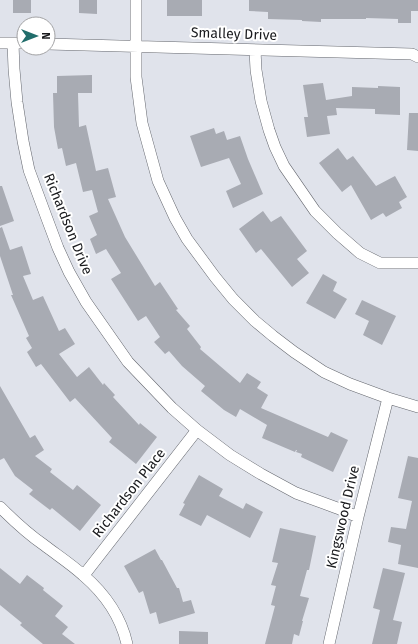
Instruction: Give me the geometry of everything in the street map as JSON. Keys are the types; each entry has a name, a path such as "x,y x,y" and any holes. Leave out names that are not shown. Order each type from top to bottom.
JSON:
{"street":[{"path":"136,0 136,77 142,123 161,188 187,239 233,299 255,321 273,336 324,372 350,384 418,407"},
{"path":"0,43 16,43"},
{"name":"Smalley Drive","path":"56,44 136,45 412,54 418,57"},
{"path":"255,50 256,70 261,101 275,147 284,166 316,211 336,233 360,253 380,263 417,263"},
{"name":"Richardson Drive","path":"16,56 14,68 23,141 30,170 46,216 58,248 86,302 128,362 172,408 197,430 230,455 296,493 358,517"},
{"name":"Kingswood Drive","path":"329,644 358,517 388,398"},
{"name":"Richardson Place","path":"84,575 197,430"},
{"path":"0,507 43,545 84,575 101,593 114,611 124,632 127,644"}],"building":[{"path":"13,0 31,0 31,13 13,13"},
{"path":"79,0 97,0 97,14 79,13"},
{"path":"167,0 202,0 202,16 167,16"},
{"path":"249,0 418,0 418,11 411,11 411,23 398,23 398,19 366,18 321,19 321,22 268,19 268,12 249,11"},
{"path":"92,75 92,93 78,93 79,127 86,125 96,171 108,168 116,197 108,199 125,237 155,286 160,282 178,309 176,310 190,326 187,329 201,347 200,349 240,383 247,373 261,382 257,388 268,395 261,408 328,437 331,432 348,440 333,472 301,457 302,454 296,452 297,450 295,452 262,438 267,425 240,409 236,417 224,410 201,391 205,386 182,366 169,351 165,354 154,342 160,337 146,316 138,321 111,279 121,273 106,249 96,254 90,239 97,235 89,216 98,212 92,190 83,192 76,163 66,166 62,148 58,149 54,127 53,93 57,93 57,76"},
{"path":"323,83 326,100 352,96 352,87 400,87 400,115 375,114 375,109 336,108 337,115 327,116 330,134 307,137 304,117 308,117 303,85"},
{"path":"409,113 418,113 418,151 407,150"},
{"path":"214,128 216,134 224,131 227,140 240,136 263,194 233,208 226,191 241,184 229,158 201,167 190,136"},
{"path":"338,148 347,160 353,156 376,186 395,176 407,197 399,202 402,208 386,217 383,213 371,220 351,185 342,192 319,163"},
{"path":"0,186 2,186 14,221 0,226"},
{"path":"263,211 271,222 281,216 307,251 297,259 309,273 292,287 261,249 256,253 239,229"},
{"path":"2,227 10,250 22,246 31,274 23,276 33,300 43,296 59,331 65,328 75,344 59,354 77,377 89,367 103,385 104,383 115,395 113,397 139,425 140,423 157,437 136,464 109,442 112,438 75,398 70,402 41,364 36,367 27,352 32,348 26,338 29,336 11,295 13,295 0,256 0,228"},
{"path":"323,274 337,282 333,291 347,299 335,319 306,303"},
{"path":"362,300 396,316 382,345 363,335 369,321 355,314"},
{"path":"0,386 30,438 35,435 44,450 35,456 52,469 50,472 73,490 77,485 101,505 80,531 52,508 50,510 29,494 33,490 15,476 4,458 0,460"},
{"path":"408,456 418,458 418,568 398,564 401,545 388,542 391,527 406,529 412,501 398,498"},
{"path":"199,475 223,489 219,496 243,509 246,503 263,512 250,538 207,515 201,526 179,515 185,504 183,503"},
{"path":"280,528 316,536 309,570 307,570 300,596 309,598 299,636 294,634 292,644 265,644 275,606 271,605 276,586 271,585 278,563 272,562"},
{"path":"155,549 177,588 179,588 183,602 191,600 195,613 159,624 156,612 150,614 143,591 139,593 124,566"},
{"path":"0,568 20,584 27,575 44,588 43,590 63,606 55,616 68,627 62,634 75,644 43,644 20,625 22,623 0,605"},
{"path":"383,568 405,573 393,620 402,622 397,644 372,644 380,610 373,608"},
{"path":"179,631 208,632 208,644 179,644"}]}
